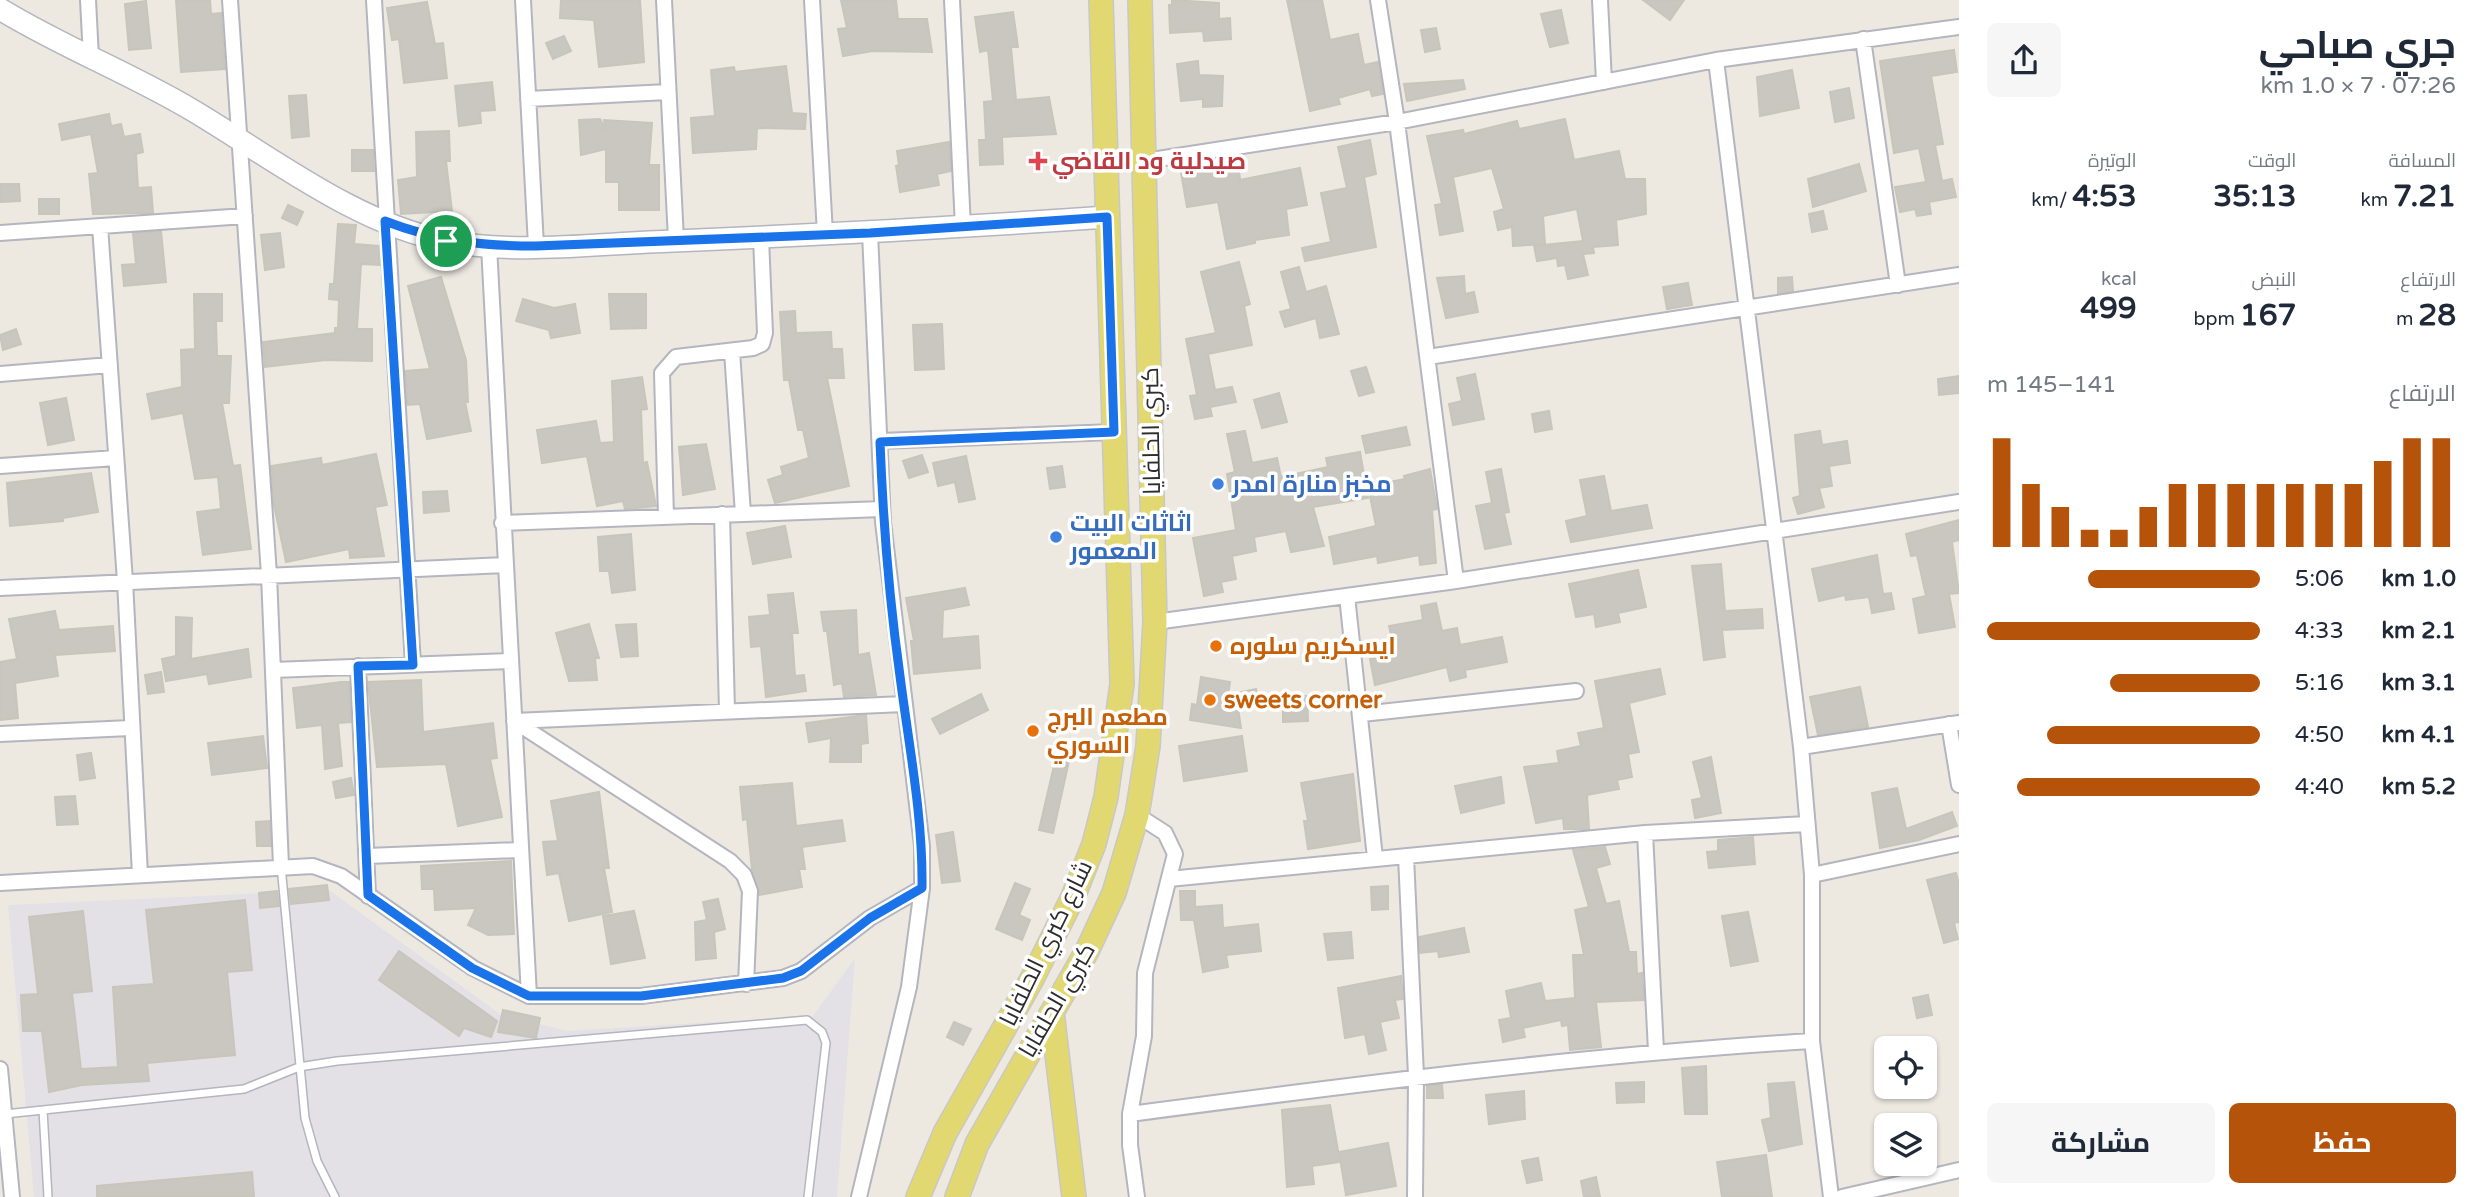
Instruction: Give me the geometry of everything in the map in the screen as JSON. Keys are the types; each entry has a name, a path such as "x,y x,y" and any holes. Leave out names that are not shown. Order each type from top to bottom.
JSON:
{"main road":[{"name":"شارع كبري الحلفايا","path":"918,1197 945,1133 1032,979 1073,897 1094,844 1116,741 1122,684 1101,0"},
{"name":"كبري الحلفايا","path":"957,1197 977,1144 1087,951 1114,893 1137,815 1151,718 1156,622 1140,0"},
{"path":"1052,1012 1074,1197"}],"street":[{"path":"88,0 91,58"},
{"path":"230,0 269,575 281,866"},
{"path":"374,0 413,665"},
{"path":"523,0 536,246"},
{"path":"664,0 676,240"},
{"path":"812,0 825,234"},
{"path":"952,0 962,227"},
{"path":"1378,0 1397,122 1457,581"},
{"path":"1600,0 1604,82"},
{"path":"0,9 191,109 313,185 385,221 446,241 489,246 536,246 761,238 1107,217"},
{"path":"1145,161 1397,122 1716,60 1959,27"},
{"path":"1863,39 1898,285"},
{"path":"1716,60 1801,747 1812,875 1812,1041 1831,1197"},
{"path":"528,99 668,92"},
{"path":"0,233 245,216"},
{"path":"100,226 125,581 130,728 140,874"},
{"path":"859,1197 909,987 922,888 918,795 904,704 883,509 870,233"},
{"path":"666,517 662,373 676,357 732,351 762,344 765,333 761,238"},
{"path":"489,246 519,850 529,996"},
{"path":"1428,357 1959,275"},
{"path":"732,351 743,514"},
{"path":"0,374 110,365"},
{"path":"880,442 1114,432"},
{"path":"0,466 116,458"},
{"path":"1156,622 1457,581 1959,502"},
{"path":"502,523 883,509"},
{"path":"722,514 727,711"},
{"path":"0,588 505,565"},
{"path":"1347,596 1362,714 1375,858"},
{"path":"273,670 510,661"},
{"path":"358,666 368,895"},
{"path":"1362,714 1576,691"},
{"path":"514,722 904,704"},
{"path":"514,722 730,861 744,875 750,891 746,984"},
{"path":"1801,747 1954,724 1959,785"},
{"path":"0,734 130,728"},
{"path":"1137,815 1165,833 1175,854 1145,973 1144,1037 1130,1114 1130,1145 1137,1197"},
{"path":"1169,879 1645,833 1807,824"},
{"path":"1645,833 1656,1051"},
{"path":"1812,875 1959,844"},
{"path":"366,856 519,850"},
{"path":"1406,856 1416,1076 1415,1197"},
{"path":"0,883 313,866 341,876 472,968 529,996 641,996 783,978 801,971 870,918 922,888"},
{"path":"1130,1114 1416,1076 1656,1051 1812,1041"},
{"path":"0,1069 12,1197"},
{"path":"1842,1197 1959,1170"}],"lane":[{"path":"281,866 305,1118 317,1161 335,1197"},
{"path":"3,1114 244,1089 299,1067 337,1061 807,1020 816,1024 826,1043 808,1197"},
{"path":"43,1110 48,1197"}],"shaded area":[{"path":"329,890 500,1014 567,1031 813,1016 855,958 837,1197 34,1197 8,905"}],"building":[{"path":"176,0 210,0 211,14 221,13 225,69 181,72"},
{"path":"561,0 640,0 644,62 599,67 594,20 560,18"},
{"path":"841,0 896,0 898,19 927,19 932,52 873,51 843,56 838,29 847,28"},
{"path":"1172,0 1219,3 1219,19 1230,18 1231,39 1204,41 1203,31 1170,33 1169,5 1172,5"},
{"path":"1287,0 1322,0 1330,40 1358,34 1364,65 1378,62 1383,94 1372,96 1370,89 1338,98 1340,104 1310,111"},
{"path":"1643,0 1684,0 1670,20"},
{"path":"146,1 151,48 129,50 125,4"},
{"path":"427,2 435,44 443,43 447,78 404,83 399,39 392,40 387,8"},
{"path":"1561,10 1568,43 1550,47 1541,14"},
{"path":"1013,12 1018,47 1011,47 1016,100 1049,97 1056,134 1002,137 1003,164 980,165 979,140 986,140 984,102 993,101 988,50 980,52 975,17"},
{"path":"1436,28 1440,49 1425,52 1421,30"},
{"path":"564,36 571,51 553,59 546,43"},
{"path":"1954,50 1957,72 1931,76 1943,144 1935,145 1942,181 1952,179 1956,197 1929,202 1931,214 1917,216 1915,209 1900,212 1895,187 1926,182 1919,148 1894,153 1880,61"},
{"path":"1198,61 1199,75 1223,76 1222,106 1203,107 1203,99 1181,101 1177,64"},
{"path":"786,66 792,113 806,114 805,129 757,128 756,149 693,153 691,118 715,116 711,70 734,67 735,72"},
{"path":"1792,70 1799,108 1760,116 1757,77"},
{"path":"1463,80 1465,89 1407,101 1404,84"},
{"path":"492,82 495,110 480,111 481,123 459,126 455,86"},
{"path":"1849,88 1854,118 1835,122 1830,92"},
{"path":"306,95 309,136 292,138 289,96"},
{"path":"109,114 111,126 121,124 124,137 140,134 143,152 136,154 138,188 151,187 153,213 93,214 89,174 98,173 91,134 62,140 59,124"},
{"path":"600,119 606,130 604,120 652,123 649,165 659,165 659,210 619,210 619,182 606,182 606,149 581,155 579,120"},
{"path":"1565,119 1574,160 1619,151 1625,179 1645,179 1646,214 1616,220 1618,245 1593,247 1594,253 1583,254 1588,275 1568,279 1565,265 1558,266 1557,258 1537,261 1534,246 1583,241 1577,209 1543,216 1545,244 1513,246 1512,227 1498,230 1494,212 1504,209 1492,168 1453,177 1463,231 1440,235 1435,205 1442,204 1427,136 1463,130 1464,134 1517,121 1519,129"},
{"path":"449,131 450,161 446,161 452,211 401,214 398,180 417,177 416,132"},
{"path":"1370,140 1376,174 1364,177 1376,247 1305,261 1302,248 1331,242 1321,193 1347,188 1338,147"},
{"path":"949,142 951,171 937,174 939,185 900,192 897,151"},
{"path":"352,150 373,150 374,171 352,171"},
{"path":"1238,160 1240,180 1300,168 1307,205 1286,209 1289,235 1255,240 1255,243 1227,249 1218,202 1187,207 1180,167"},
{"path":"1859,164 1866,191 1813,207 1808,179"},
{"path":"0,184 19,184 20,201 0,202"},
{"path":"39,199 59,199 59,214 39,214"},
{"path":"288,205 303,212 297,225 282,218"},
{"path":"1823,211 1827,229 1812,232 1809,214"},
{"path":"338,224 356,225 354,244 379,246 380,265 361,264 357,329 372,329 372,361 326,360 265,367 263,342 335,333 335,328 338,328 339,300 329,299 330,284 334,284"},
{"path":"161,231 166,282 124,286 122,265 136,264 133,233"},
{"path":"280,233 284,267 265,270 261,235"},
{"path":"1239,262 1250,304 1244,306 1252,345 1208,354 1215,390 1232,387 1236,402 1210,407 1212,416 1195,419 1190,396 1197,395 1186,339 1216,333 1201,272"},
{"path":"1299,267 1306,292 1326,286 1339,334 1320,338 1316,318 1285,327 1280,312 1291,309 1281,272"},
{"path":"1464,276 1465,294 1474,292 1478,312 1446,318 1437,278"},
{"path":"441,277 466,360 468,402 465,402 471,431 427,439 420,404 407,405 405,371 430,369 408,286"},
{"path":"1792,277 1793,291 1778,293 1778,278"},
{"path":"1688,283 1692,305 1667,309 1663,287"},
{"path":"194,294 222,294 222,321 216,321 217,356 231,356 229,403 222,403 233,466 240,465 251,549 203,555 197,512 221,509 218,477 195,479 183,413 152,419 147,394 182,387 181,350 195,349"},
{"path":"609,294 646,294 646,328 611,329"},
{"path":"523,299 554,308 575,304 580,333 551,338 549,330 516,321"},
{"path":"795,311 796,333 831,332 832,349 842,349 844,378 827,378 849,486 775,503 768,480 783,475 781,467 809,458 803,430 798,430 789,380 784,380 780,312"},
{"path":"942,324 944,369 915,370 913,325"},
{"path":"16,329 21,344 3,350 0,335"},
{"path":"1366,367 1374,392 1359,396 1351,371"},
{"path":"1475,374 1484,419 1453,425 1449,404 1462,401 1457,378"},
{"path":"1959,376 1959,393 1939,395 1938,379"},
{"path":"642,377 647,409 641,410 643,463 647,462 656,506 625,509 623,501 597,506 587,456 542,463 537,430 596,421 600,443 614,442 612,381"},
{"path":"1279,393 1287,422 1262,428 1254,400"},
{"path":"66,398 74,440 48,445 40,403"},
{"path":"1549,411 1552,429 1535,432 1532,414"},
{"path":"1406,427 1410,445 1366,453 1362,436"},
{"path":"1245,431 1252,463 1277,458 1281,477 1328,467 1326,458 1360,452 1368,498 1313,507 1324,546 1291,552 1286,531 1254,537 1256,551 1232,556 1236,579 1221,582 1223,592 1204,596 1193,538 1236,530 1227,474 1235,472 1227,434"},
{"path":"1820,431 1822,445 1847,441 1850,463 1829,466 1832,486 1819,488 1824,507 1798,514 1793,498 1800,496 1795,435"},
{"path":"706,444 715,489 683,495 679,447"},
{"path":"376,454 387,505 375,507 384,556 350,558 349,549 286,562 274,505 271,466 321,458 322,465"},
{"path":"922,455 928,472 909,478 903,461"},
{"path":"966,456 975,499 959,502 955,482 938,486 933,463"},
{"path":"1062,466 1065,487 1050,489 1047,468"},
{"path":"1430,469 1437,509 1432,510 1436,563 1420,565 1419,555 1378,563 1377,556 1334,564 1329,537 1376,526 1368,486 1405,479 1404,476"},
{"path":"1501,469 1509,512 1504,513 1511,544 1485,549 1476,506 1492,503 1486,472"},
{"path":"91,473 98,512 63,518 63,521 10,526 7,483"},
{"path":"1604,476 1611,511 1647,505 1652,528 1571,542 1566,521 1587,516 1580,480"},
{"path":"447,491 449,511 424,513 423,492"},
{"path":"1959,520 1959,540 1952,542 1959,593 1949,594 1955,627 1919,633 1913,599 1926,596 1917,555 1911,556 1906,534"},
{"path":"785,526 791,557 753,564 747,533"},
{"path":"631,534 635,590 612,593 609,571 600,571 598,537"},
{"path":"1877,555 1883,594 1891,593 1894,609 1872,613 1869,597 1846,600 1845,595 1819,601 1812,569"},
{"path":"1721,564 1725,611 1762,609 1763,628 1722,630 1725,657 1704,660 1692,566"},
{"path":"1638,570 1646,607 1618,613 1620,622 1596,627 1594,614 1576,617 1569,584"},
{"path":"965,588 969,605 943,610 942,639 978,636 980,668 914,674 911,641 914,641 906,598"},
{"path":"793,593 798,633 792,633 795,676 804,675 806,691 766,697 761,646 751,647 749,617 770,615 768,595"},
{"path":"1436,603 1442,631 1457,628 1460,645 1502,637 1507,662 1465,670 1466,677 1450,681 1447,667 1375,685 1370,659 1395,654 1389,626 1423,620 1421,606"},
{"path":"856,610 858,655 869,653 876,695 844,697 842,683 834,685 827,631 824,631 821,612"},
{"path":"55,611 59,630 113,626 115,651 55,655 58,676 15,683 18,718 0,720 0,662 17,659 9,619"},
{"path":"176,617 192,618 191,659 248,649 251,677 209,684 207,674 166,681 162,659 176,656"},
{"path":"589,624 599,658 595,658 597,680 569,681 556,633"},
{"path":"636,624 638,656 621,657 616,625"},
{"path":"1660,669 1665,694 1629,703 1639,752 1628,754 1632,777 1617,780 1619,789 1587,795 1589,829 1564,829 1563,818 1536,823 1524,767 1559,763 1557,751 1581,746 1578,733 1604,728 1595,681"},
{"path":"161,672 164,692 148,694 145,675"},
{"path":"1201,677 1230,682 1228,695 1256,689 1258,704 1238,708 1241,728 1190,720 1192,704 1197,705"},
{"path":"421,680 423,732 493,723 497,758 490,759 502,817 458,826 446,764 377,767 368,682"},
{"path":"349,682 351,722 338,723 342,766 325,769 322,725 297,728 293,688"},
{"path":"1860,687 1868,727 1818,735 1810,697"},
{"path":"981,694 988,710 940,734 932,719"},
{"path":"1283,696 1307,696 1308,721 1283,722"},
{"path":"866,715 868,743 861,744 861,762 830,762 831,738 809,742 806,723"},
{"path":"263,736 267,768 212,775 208,743"},
{"path":"1242,736 1247,771 1184,781 1179,746"},
{"path":"91,753 95,778 80,780 77,755"},
{"path":"1056,757 1069,761 1053,833 1039,830"},
{"path":"1711,757 1721,813 1695,818 1692,800 1702,798 1693,762"},
{"path":"1353,774 1360,841 1308,849 1304,821 1308,821 1301,783"},
{"path":"1501,777 1504,803 1461,813 1455,786"},
{"path":"351,778 354,795 336,798 333,782"},
{"path":"792,783 796,826 842,820 845,841 802,847 805,869 799,869 802,887 759,895 752,870 747,819 743,820 740,787"},
{"path":"1897,788 1906,829 1952,812 1957,826 1919,840 1880,848 1872,793"},
{"path":"599,792 609,868 604,868 612,912 569,921 559,873 547,875 543,842 558,841 551,801"},
{"path":"75,796 78,824 57,825 55,797"},
{"path":"270,821 271,846 257,846 256,822"},
{"path":"953,832 960,881 942,883 936,835"},
{"path":"1753,837 1755,864 1709,868 1707,852 1718,851 1718,840"},
{"path":"1605,847 1610,864 1596,868 1606,904 1619,901 1629,952 1636,952 1637,974 1642,973 1644,1000 1596,1002 1601,1047 1570,1050 1568,1025 1562,1026 1561,1020 1523,1028 1525,1037 1503,1042 1499,1020 1511,1018 1506,991 1541,983 1545,1001 1575,998 1573,955 1584,955 1575,910 1589,907 1573,850"},
{"path":"511,861 514,934 488,935 468,925 476,908 435,910 434,889 422,889 421,866"},
{"path":"1956,873 1959,884 1959,922 1954,923 1958,939 1944,943 1927,880"},
{"path":"1015,883 1030,889 1019,915 1030,920 1022,940 996,929"},
{"path":"327,885 329,900 291,904 289,889"},
{"path":"1388,886 1388,909 1372,910 1371,887"},
{"path":"277,891 279,906 260,908 259,893"},
{"path":"1180,891 1195,891 1195,907 1222,905 1223,928 1258,924 1261,951 1226,955 1228,967 1203,972 1194,920 1181,920"},
{"path":"718,899 725,929 714,932 716,958 696,960 695,922 707,920 703,902"},
{"path":"245,900 252,970 227,972 235,1055 147,1063 149,1081 82,1085 49,1092 42,1031 23,1031 21,995 38,994 29,917 83,911 92,991 72,993 81,1069 118,1067 113,987 154,984 146,910"},
{"path":"634,911 645,958 611,964 603,916"},
{"path":"1748,912 1758,961 1731,966 1722,916"},
{"path":"1464,928 1469,952 1439,957 1438,951 1420,953 1419,937"},
{"path":"1351,932 1353,958 1328,960 1324,934"},
{"path":"399,951 497,1021 491,1037 464,1028 459,1036 379,980"},
{"path":"1401,976 1403,999 1395,1000 1399,1018 1380,1022 1386,1050 1369,1054 1365,1034 1345,1038 1338,988"},
{"path":"1928,995 1932,1015 1917,1018 1913,998"},
{"path":"503,1010 540,1018 536,1038 498,1032"},
{"path":"954,1022 971,1029 963,1045 947,1037"},
{"path":"1706,1066 1707,1114 1685,1114 1682,1068"},
{"path":"1644,1082 1644,1102 1617,1103 1616,1083"},
{"path":"1794,1082 1802,1144 1769,1151 1762,1120 1771,1118 1768,1084"},
{"path":"1442,1084 1443,1098 1427,1098 1427,1086"},
{"path":"1524,1091 1525,1119 1489,1124 1486,1095"},
{"path":"1330,1105 1340,1162 1312,1166 1314,1184 1287,1187 1282,1110"},
{"path":"1388,1143 1396,1186 1346,1195 1339,1152"},
{"path":"1766,1155 1772,1197 1722,1197 1717,1162"},
{"path":"1538,1158 1542,1180 1527,1183 1522,1161"},
{"path":"252,1172 254,1197 97,1197 97,1186"},
{"path":"1596,1177 1600,1197 1584,1197 1581,1181"}],"place":[{"name":"صيدلية ود القاضي","path":"1038,161"},
{"name":"مخبز منارة امدر","path":"1218,484"},
{"name":"اثاثات البيت المعمور","path":"1056,537"},
{"name":"ايسكريم سلوره","path":"1216,646"},
{"name":"sweets corner","path":"1210,700"},
{"name":"مطعم البرج السوري","path":"1033,731"}],"route":[{"path":"1107,217 1114,432 880,442 883,522 894,632 918,795 922,888 870,918 801,971 783,978 746,984 641,996 529,996 472,968 368,895 358,666 413,665 385,221 446,241 489,246 578,245 870,233 1107,217"}]}
